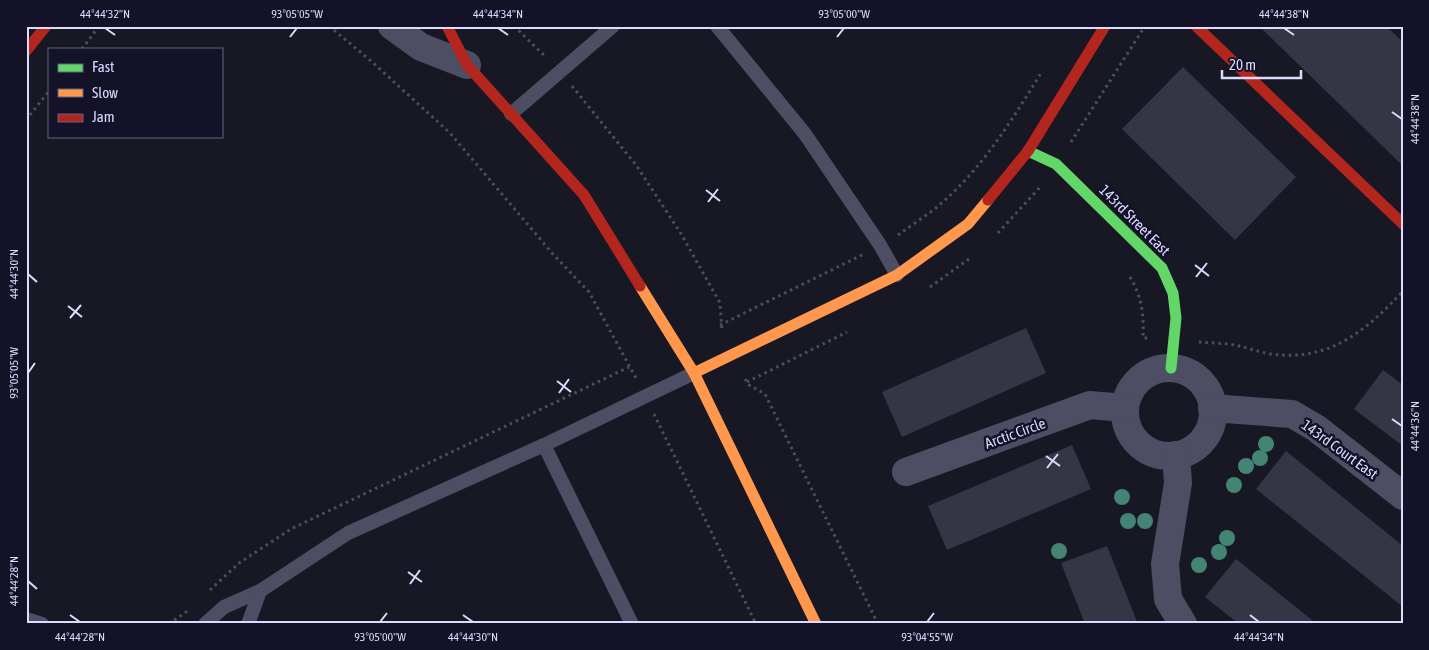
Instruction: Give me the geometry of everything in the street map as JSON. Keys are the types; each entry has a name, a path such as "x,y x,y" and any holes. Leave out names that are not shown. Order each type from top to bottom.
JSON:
{"street":[{"path":"26,51 46,26"},
{"path":"392,26 421,47 467,65"},
{"path":"447,26 467,65 584,195 694,373 816,624"},
{"path":"694,373 897,275 968,224 1028,151 1105,26"},
{"path":"1196,26 1403,224"},
{"name":"143rd Street East","path":"1028,151 1056,164 1162,268 1173,293 1176,318 1172,368"},
{"path":"1172,368 1191,374 1206,388 1212,408 1212,419 1204,438 1196,446 1176,455 1163,455 1139,444 1131,434 1126,421 1125,408 1133,387 1140,378 1150,372 1172,368"},
{"name":"Arctic Circle","path":"906,472 1090,406 1125,408"},
{"name":"143rd Court East","path":"1212,408 1292,414 1316,428 1403,496"},
{"path":"1176,455 1178,483 1165,564 1168,599 1183,624"}],"lane":[{"path":"510,114 613,26"},
{"path":"717,26 805,134 880,245 897,275"},
{"path":"205,624 224,607 260,592 348,534 544,445 694,373"},
{"path":"544,445 632,624"},
{"path":"248,624 260,592"},
{"path":"26,619 42,624"}],"path":[{"path":"83,48 99,26"},
{"path":"330,26 371,60 450,134 552,253 589,292 646,396 756,624"},
{"path":"514,26 559,72 636,165 680,232 720,303 720,325 733,354 749,385 765,394 878,624"},
{"path":"720,325 880,245 933,210 971,174 1004,132 1045,67"},
{"path":"26,120 48,92"},
{"path":"1039,189 1044,193"},
{"path":"1124,270 1139,292 1144,318 1143,338 1234,344 1270,354 1298,355 1334,348 1362,331 1403,291"},
{"path":"206,594 239,563 291,529 629,367"},
{"path":"169,624 192,606"}],"building":[{"path":"1259,26 1386,26 1403,42 1403,166"},
{"path":"1183,67 1296,177 1235,240 1122,129"},
{"path":"1026,328 1046,373 902,437 882,392"},
{"path":"1383,370 1403,385 1403,446 1354,409"},
{"path":"1072,445 1091,489 947,550 928,506"},
{"path":"1286,451 1403,546 1403,607 1256,489"},
{"path":"1107,546 1138,624 1085,624 1061,563"},
{"path":"1236,559 1317,624 1239,624 1205,597"}],"traffic: fast":[{"path":"1028,151 1056,164 1162,268 1173,293 1176,318 1171,368"}],"traffic: slow":[{"path":"694,373 897,275 968,224 988,200"},
{"path":"640,286 694,373 816,624"}],"traffic: jam":[{"path":"26,51 46,26"},
{"path":"447,26 467,65 584,195 640,286"},
{"path":"988,200 1028,151 1105,26"},
{"path":"1196,26 1403,224"}]}
